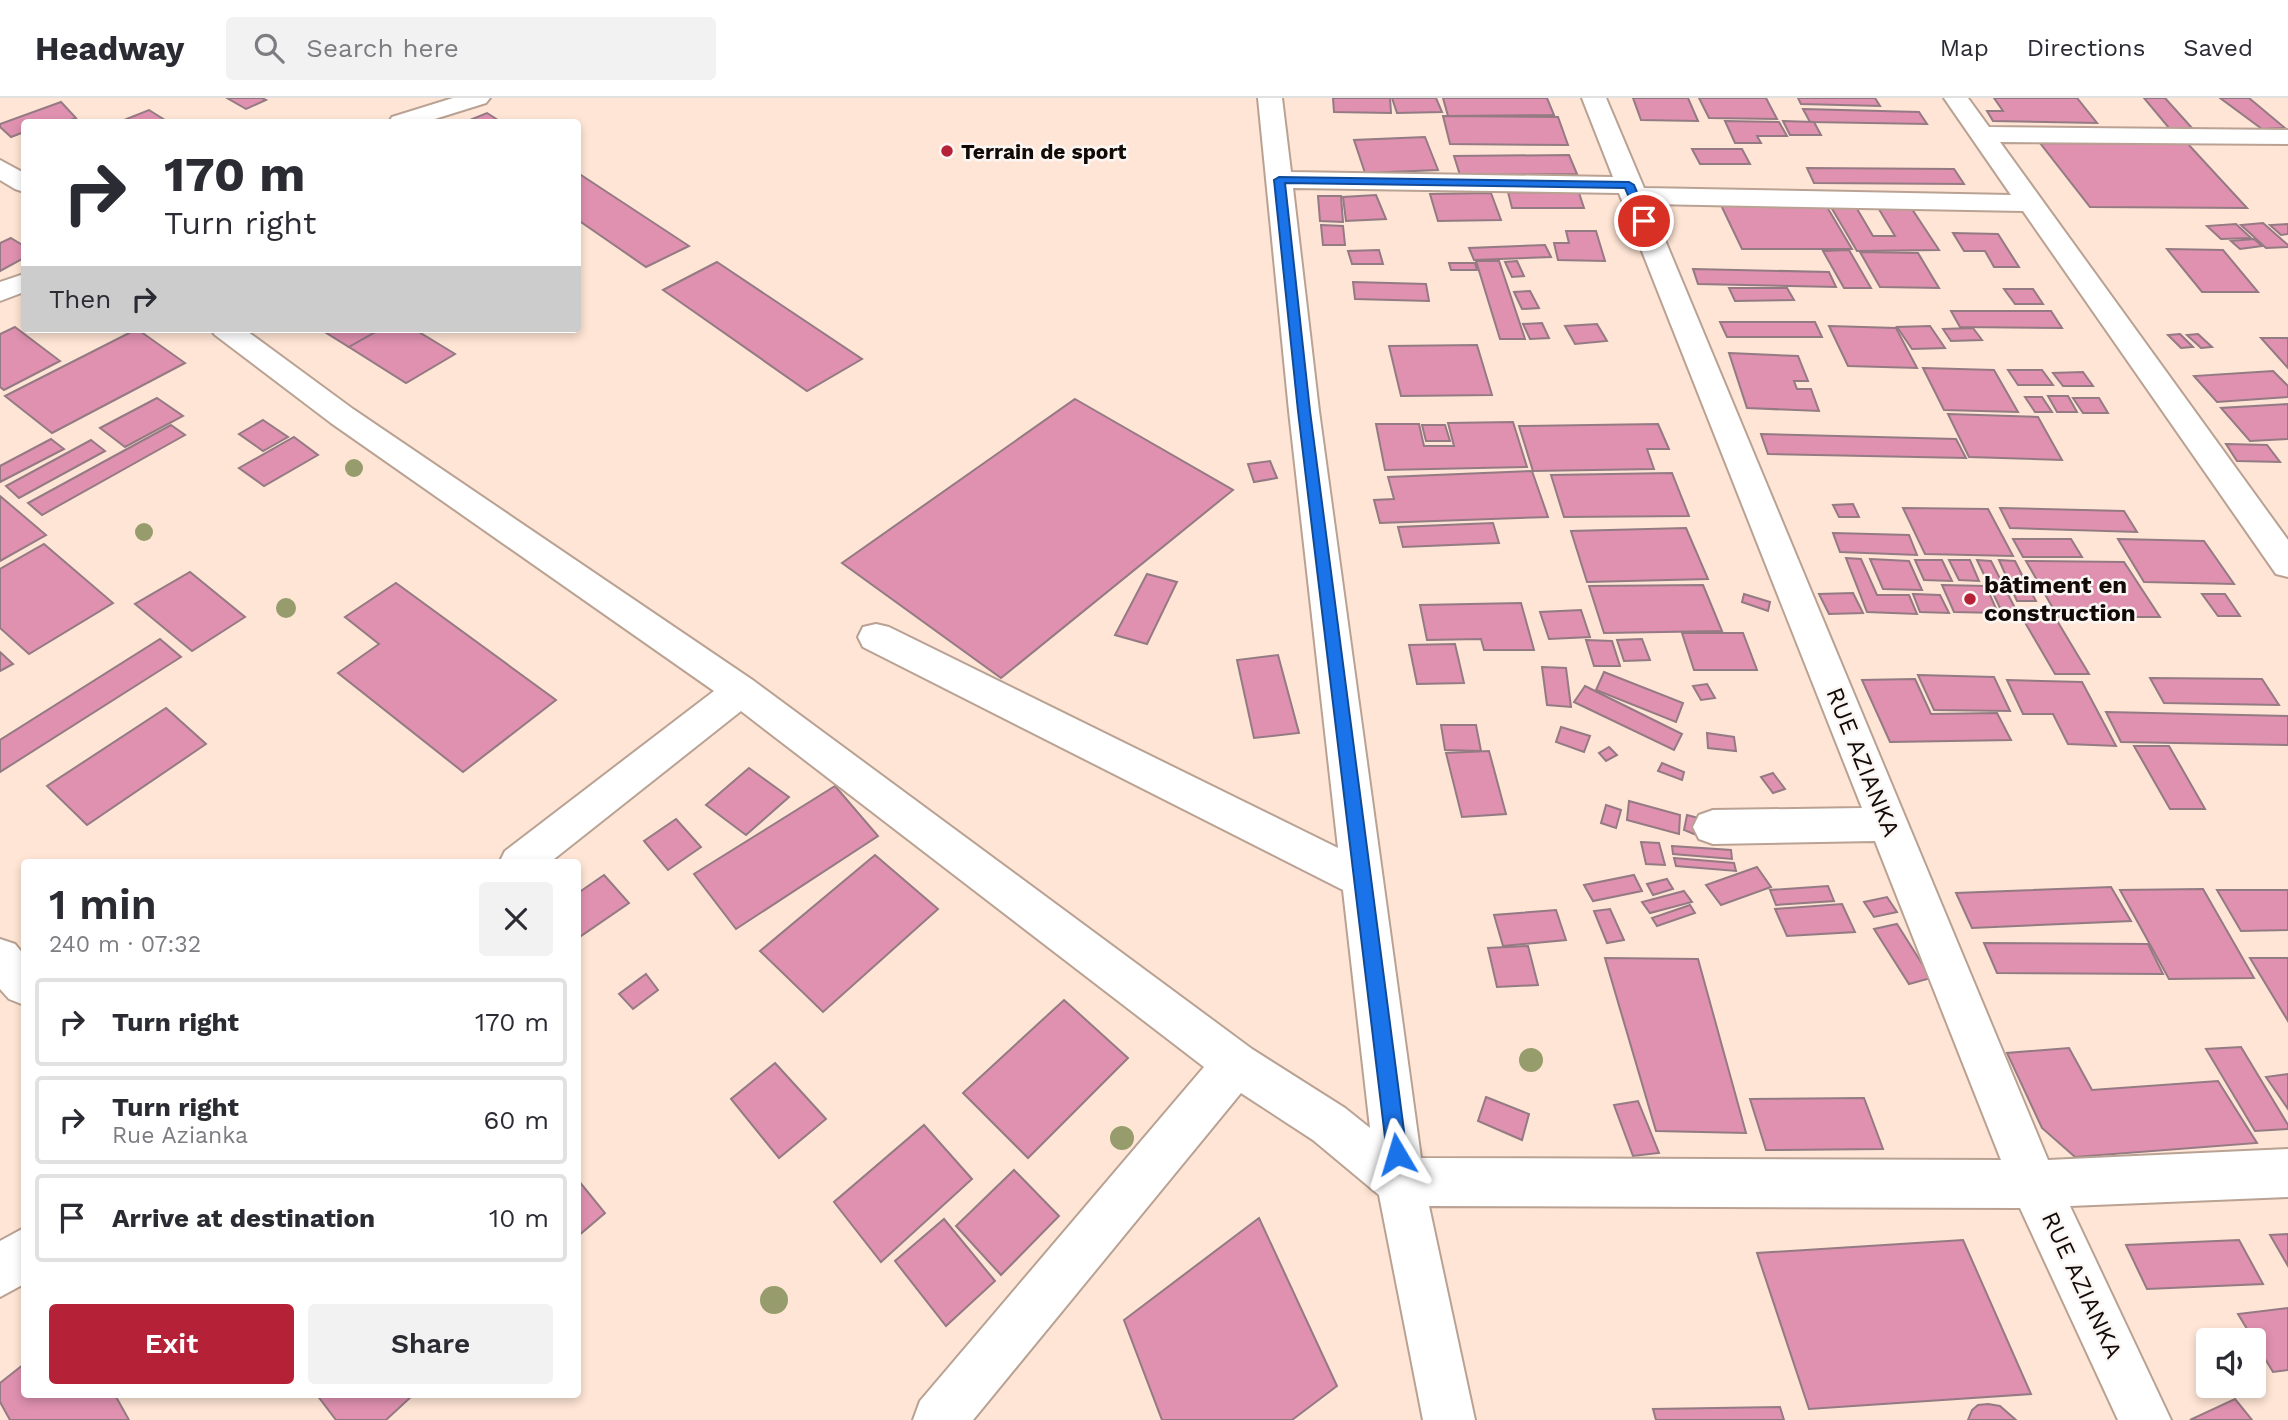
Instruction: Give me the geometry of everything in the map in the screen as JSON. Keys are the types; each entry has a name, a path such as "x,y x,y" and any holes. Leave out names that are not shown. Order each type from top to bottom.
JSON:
{"street":[{"path":"411,119 478,98"},
{"path":"1270,98 1304,411 1401,1182 1449,1420"},
{"name":"RUE AZIANKA","path":"1594,98 2034,1184 2145,1420"},
{"path":"1956,98 2288,565"},
{"path":"1982,134 2288,137"},
{"path":"0,168 21,182"},
{"path":"1279,180 2029,203"},
{"path":"0,293 21,283"},
{"path":"230,333 342,416 741,691 1236,1064 1329,1124 1401,1182 2034,1184 2288,1173"},
{"path":"876,637 1363,880"},
{"path":"524,859 741,691"},
{"path":"1713,827 1888,824"},
{"path":"0,958 21,982"},
{"path":"939,1420 1236,1064"},
{"path":"0,1272 21,1255"}],"building":[{"path":"227,98 262,98 266,100 246,109"},
{"path":"1333,98 1390,98 1391,113 1334,112"},
{"path":"1392,98 1436,98 1442,112 1397,113"},
{"path":"1443,98 1547,98 1554,115 1448,116"},
{"path":"1633,98 1688,98 1698,121 1641,120"},
{"path":"1699,98 1766,98 1777,119 1709,118"},
{"path":"1798,98 1875,98 1880,106 1801,104"},
{"path":"1994,98 2077,98 2097,123 1993,121 1987,111 2003,111"},
{"path":"2144,98 2165,98 2192,128 2169,128"},
{"path":"2220,98 2249,98 2285,128 2262,129"},
{"path":"61,102 76,118 21,119 21,133 11,137 0,124"},
{"path":"1803,109 1919,112 1927,124 1810,122"},
{"path":"149,110 163,119 126,119"},
{"path":"487,113 496,119 472,119"},
{"path":"1443,116 1558,117 1568,145 1450,144"},
{"path":"1725,121 1779,122 1787,136 1757,136 1761,143 1735,143"},
{"path":"1783,121 1814,122 1821,135 1790,135"},
{"path":"1425,137 1438,170 1365,173 1354,140"},
{"path":"2040,143 2188,144 2247,208 2090,207"},
{"path":"1692,149 1742,149 1750,164 1700,164"},
{"path":"1569,155 1577,174 1460,175 1454,156"},
{"path":"1807,168 1954,169 1964,184 1814,183"},
{"path":"581,175 689,246 646,267 581,222"},
{"path":"1508,192 1579,193 1584,208 1512,208"},
{"path":"1491,193 1501,220 1438,221 1430,194"},
{"path":"1376,195 1386,219 1346,221 1343,197"},
{"path":"1318,196 1341,196 1343,222 1320,221"},
{"path":"1719,201 1824,202 1852,249 1742,249"},
{"path":"1828,202 1853,202 1873,236 1895,236 1877,206 1910,206 1939,250 1857,251"},
{"path":"2263,223 2288,247 2266,248 2241,225"},
{"path":"2236,224 2251,238 2221,239 2207,226"},
{"path":"2288,224 2288,234 2281,235 2270,225"},
{"path":"1321,225 1343,226 1345,245 1323,245"},
{"path":"1566,231 1596,231 1605,261 1558,260 1554,243 1569,243"},
{"path":"1953,233 1998,234 2019,267 1994,267 1985,251 1964,251"},
{"path":"11,238 21,244 21,260 0,271 0,243"},
{"path":"2254,239 2262,246 2240,249 2231,241"},
{"path":"1545,245 1551,257 1474,260 1469,248"},
{"path":"2167,249 2223,250 2258,292 2202,292"},
{"path":"1379,250 1383,264 1352,264 1348,251"},
{"path":"1849,250 1871,288 1844,288 1823,251"},
{"path":"1860,252 1918,253 1939,288 1880,287"},
{"path":"1476,261 1499,261 1525,339 1500,339"},
{"path":"1517,261 1524,276 1512,277 1505,262"},
{"path":"717,262 862,359 807,391 663,290"},
{"path":"1449,263 1475,263 1477,270 1451,270"},
{"path":"1693,269 1829,272 1836,287 1698,284"},
{"path":"1353,282 1426,284 1429,301 1355,299"},
{"path":"1729,288 1787,288 1794,300 1735,301"},
{"path":"2004,289 2033,289 2043,304 2015,304"},
{"path":"1530,291 1539,308 1522,309 1514,292"},
{"path":"1951,311 2051,311 2062,328 1960,327"},
{"path":"1720,322 1815,322 1822,337 1727,337"},
{"path":"1542,323 1549,338 1530,339 1523,324"},
{"path":"1597,324 1607,341 1575,344 1565,326"},
{"path":"1829,326 1896,328 1917,368 1848,366"},
{"path":"1930,326 1945,348 1912,349 1897,327"},
{"path":"15,327 60,361 4,390 0,387 0,334"},
{"path":"1973,328 1982,340 1951,341 1943,329"},
{"path":"129,333 143,333 185,363 52,433 5,396"},
{"path":"326,333 374,333 349,347"},
{"path":"374,333 421,333 455,354 406,383 349,347"},
{"path":"2180,334 2193,347 2181,348 2168,335"},
{"path":"2198,334 2212,347 2201,348 2187,335"},
{"path":"2261,338 2288,338 2288,368"},
{"path":"1477,345 1492,395 1401,396 1389,346"},
{"path":"1729,353 1798,356 1808,381 1794,381 1797,389 1811,389 1819,411 1747,408"},
{"path":"1923,368 1994,370 2018,412 1944,410"},
{"path":"2008,370 2042,370 2053,385 2018,385"},
{"path":"2273,371 2288,386 2288,397 2217,402 2194,376"},
{"path":"2083,372 2093,386 2063,386 2053,373"},
{"path":"2048,396 2068,396 2077,412 2057,412"},
{"path":"2025,397 2042,397 2052,412 2035,412"},
{"path":"157,398 183,416 125,447 100,428"},
{"path":"2073,398 2099,398 2108,413 2083,413"},
{"path":"1075,399 1233,490 1001,678 842,563"},
{"path":"2288,404 2288,439 2250,441 2221,408"},
{"path":"1948,414 2038,417 2062,460 1969,457"},
{"path":"263,420 288,437 263,451 239,434"},
{"path":"1513,422 1527,467 1385,470 1376,424 1419,424 1424,446 1454,446 1448,423"},
{"path":"1658,424 1669,449 1647,449 1654,469 1533,471 1519,426"},
{"path":"171,425 185,435 42,515 28,503"},
{"path":"1422,425 1445,425 1450,441 1426,441"},
{"path":"1761,434 1956,439 1966,458 1768,454"},
{"path":"294,437 318,455 264,486 239,468"},
{"path":"51,439 64,449 0,482 0,466"},
{"path":"91,440 105,451 19,498 6,486"},
{"path":"2226,444 2267,445 2280,462 2237,461"},
{"path":"1270,461 1277,478 1254,482 1248,464"},
{"path":"1532,471 1548,517 1380,523 1374,500 1394,499 1388,477"},
{"path":"1672,473 1689,516 1564,517 1551,475"},
{"path":"0,496 46,535 0,561"},
{"path":"1853,504 1859,517 1839,517 1833,505"},
{"path":"1903,508 1988,509 2013,556 1925,554"},
{"path":"2000,508 2124,511 2137,532 2010,528"},
{"path":"1493,523 1499,543 1403,547 1398,527"},
{"path":"1686,528 1708,579 1587,582 1571,531"},
{"path":"1833,533 1909,535 1917,555 1840,552"},
{"path":"2013,539 2071,539 2082,557 2023,557"},
{"path":"2118,539 2204,541 2234,584 2144,582"},
{"path":"44,544 113,603 29,654 0,628 0,569"},
{"path":"1846,558 1861,559 1877,595 1909,595 1917,614 1867,612"},
{"path":"1870,559 1909,561 1922,590 1883,589"},
{"path":"1915,560 1942,560 1952,581 1924,580"},
{"path":"1949,560 1970,560 1979,581 1959,580"},
{"path":"1977,560 1991,561 2017,612 2002,612"},
{"path":"1999,560 2015,561 2024,579 2007,578"},
{"path":"2026,561 2124,562 2160,617 2058,617"},
{"path":"190,572 245,617 192,651 135,604"},
{"path":"1147,574 1177,582 1147,644 1115,635"},
{"path":"396,583 556,700 463,772 338,673 379,644 345,617"},
{"path":"2009,584 2027,585 2036,601 2017,601"},
{"path":"1703,585 1722,631 1604,633 1589,586"},
{"name":"bâtiment en construction","path":"1942,585 1986,586 1998,613 1954,612"},
{"path":"1853,593 1863,613 1829,614 1819,594"},
{"path":"1744,594 1770,602 1768,611 1742,602"},
{"path":"1913,594 1940,595 1949,613 1920,612"},
{"path":"2202,594 2225,594 2240,616 2218,616"},
{"path":"1521,603 1534,650 1484,650 1481,639 1427,640 1420,605"},
{"path":"1581,610 1590,637 1549,639 1540,612"},
{"path":"2023,619 2056,619 2089,674 2055,674"},
{"path":"1682,633 1743,633 1757,670 1694,670"},
{"path":"160,639 181,657 0,772 0,740"},
{"path":"1642,639 1650,660 1624,661 1617,640"},
{"path":"1586,640 1612,641 1620,666 1594,666"},
{"path":"1455,644 1464,683 1417,684 1409,645"},
{"path":"0,652 13,664 0,671"},
{"path":"1278,655 1299,733 1254,738 1237,660"},
{"path":"1542,667 1566,668 1571,707 1547,705"},
{"path":"1604,672 1683,703 1676,722 1596,690"},
{"path":"1918,675 1994,677 2010,711 1934,710"},
{"path":"2150,678 2262,679 2279,705 2164,703"},
{"path":"1915,679 1931,714 1997,713 2011,740 1890,742 1862,680"},
{"path":"2007,680 2082,682 2116,746 2068,744 2053,714 2023,714"},
{"path":"1707,684 1715,698 1701,700 1693,686"},
{"path":"1585,686 1682,734 1674,750 1574,702"},
{"path":"166,708 206,744 87,825 47,786"},
{"path":"2106,712 2288,716 2288,745 2121,742"},
{"path":"1441,725 1476,725 1481,751 1445,750"},
{"path":"1561,727 1590,736 1584,752 1556,742"},
{"path":"1707,733 1734,737 1736,751 1708,748"},
{"path":"2134,746 2169,746 2205,809 2170,809"},
{"path":"1609,747 1617,755 1606,761 1599,753"},
{"path":"1489,751 1506,814 1462,817 1446,753"},
{"path":"1662,763 1684,772 1682,780 1658,771"},
{"path":"749,768 789,797 746,835 706,805"},
{"path":"1773,773 1785,789 1773,793 1761,777"},
{"path":"835,786 878,836 736,929 694,874"},
{"path":"1629,801 1680,815 1679,834 1627,820"},
{"path":"1606,805 1621,810 1616,828 1601,823"},
{"path":"1687,815 1702,819 1699,836 1684,830"},
{"path":"676,819 701,847 668,870 644,841"},
{"path":"1641,842 1659,843 1665,865 1646,864"},
{"path":"1672,846 1731,850 1732,859 1673,854"},
{"path":"875,855 938,909 823,1012 760,951"},
{"path":"1674,858 1734,863 1736,871 1676,866"},
{"path":"1757,867 1771,887 1721,905 1706,885"},
{"path":"604,875 629,903 581,936 581,891"},
{"path":"1634,875 1642,891 1593,901 1584,885"},
{"path":"1667,879 1673,889 1653,895 1647,884"},
{"path":"1828,886 1834,901 1776,905 1770,890"},
{"path":"2111,887 2131,921 1972,928 1956,893"},
{"path":"2203,889 2254,978 2169,979 2120,890"},
{"path":"2217,890 2288,890 2288,930 2241,931"},
{"path":"1684,891 1692,902 1650,913 1642,902"},
{"path":"1887,897 1897,912 1874,917 1864,902"},
{"path":"1842,904 1855,932 1787,936 1775,909"},
{"path":"1690,905 1695,913 1657,926 1652,918"},
{"path":"1610,909 1624,940 1607,943 1594,911"},
{"path":"1556,910 1566,940 1503,946 1494,915"},
{"path":"1897,924 1931,978 1909,984 1874,929"},
{"path":"1984,943 2148,944 2163,974 1997,973"},
{"path":"1528,946 1538,985 1497,987 1488,948"},
{"path":"1605,958 1698,959 1746,1133 1656,1131"},
{"path":"2250,958 2288,958 2288,1021"},
{"path":"646,974 658,990 633,1009 619,994"},
{"path":"1064,1000 1128,1058 1028,1158 963,1093"},
{"path":"2241,1047 2288,1129 2255,1131 2206,1049"},
{"path":"2069,1048 2092,1090 2218,1081 2257,1143 2075,1157 2042,1128 2007,1053"},
{"path":"775,1063 826,1119 779,1158 731,1099"},
{"path":"2288,1074 2288,1109 2266,1077"},
{"path":"1486,1097 1529,1114 1522,1140 1478,1121"},
{"path":"1864,1098 1883,1149 1766,1150 1750,1099"},
{"path":"1638,1101 1659,1153 1633,1156 1614,1105"},
{"path":"924,1125 972,1179 881,1262 834,1202"},
{"path":"1014,1170 1059,1216 1001,1275 956,1226"},
{"path":"581,1184 605,1213 581,1233"},
{"path":"1259,1218 1337,1386 1292,1420 1162,1420 1124,1320"},
{"path":"944,1219 995,1281 946,1326 895,1261"},
{"path":"2288,1234 2288,1266 2270,1235"},
{"path":"1963,1240 2031,1394 1809,1409 1757,1253"},
{"path":"2239,1240 2263,1284 2147,1289 2126,1245"},
{"path":"2288,1308 2288,1370 2273,1372 2266,1360 2266,1328 2246,1328 2238,1314"},
{"path":"21,1366 21,1398 117,1398 129,1420 10,1420 0,1402 0,1383"},
{"path":"319,1398 410,1398 386,1420 336,1420"},
{"path":"2235,1399 2252,1420 2190,1420"},
{"path":"1978,1405 2000,1406 2016,1420 1968,1420 1972,1410"},
{"path":"1780,1407 1784,1420 1656,1420 1653,1409"}],"place":[{"name":"Terrain de sport","path":"947,151"},
{"name":"bâtiment en construction","path":"1970,599"}],"route":[{"path":"1397,1154 1304,411 1279,180 1629,185 1644,221"}]}
